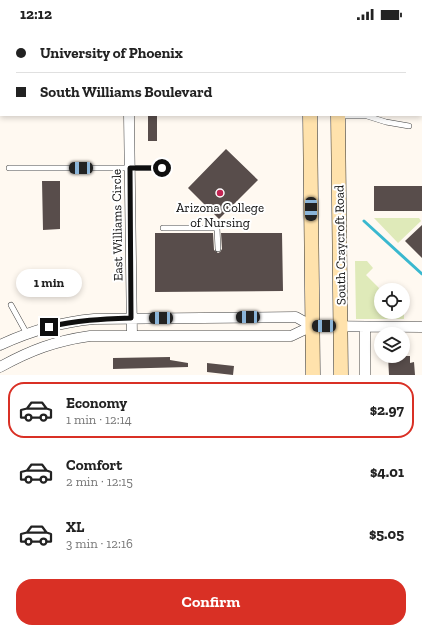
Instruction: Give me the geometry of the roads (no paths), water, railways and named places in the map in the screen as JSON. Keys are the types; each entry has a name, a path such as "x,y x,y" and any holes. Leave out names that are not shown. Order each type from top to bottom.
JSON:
{"main road":[{"path":"310,116 312,375"},
{"name":"South Craycroft Road","path":"336,116 341,375"}],"street":[{"name":"East Williams Circle","path":"129,116 132,336"},
{"path":"0,345 49,327 94,319 296,317 312,326"},
{"path":"0,367 57,341 90,336 291,336 312,326 422,327"},
{"path":"365,327 365,375"}],"lane":[{"path":"367,116 386,122 409,126"},
{"path":"9,168 162,168"},
{"path":"163,228 217,228 218,249"},
{"path":"11,305 27,334"}],"waterway":[{"path":"364,221 422,274"}],"place":[{"name":"Arizona College of Nursing","path":"220,193"}]}
